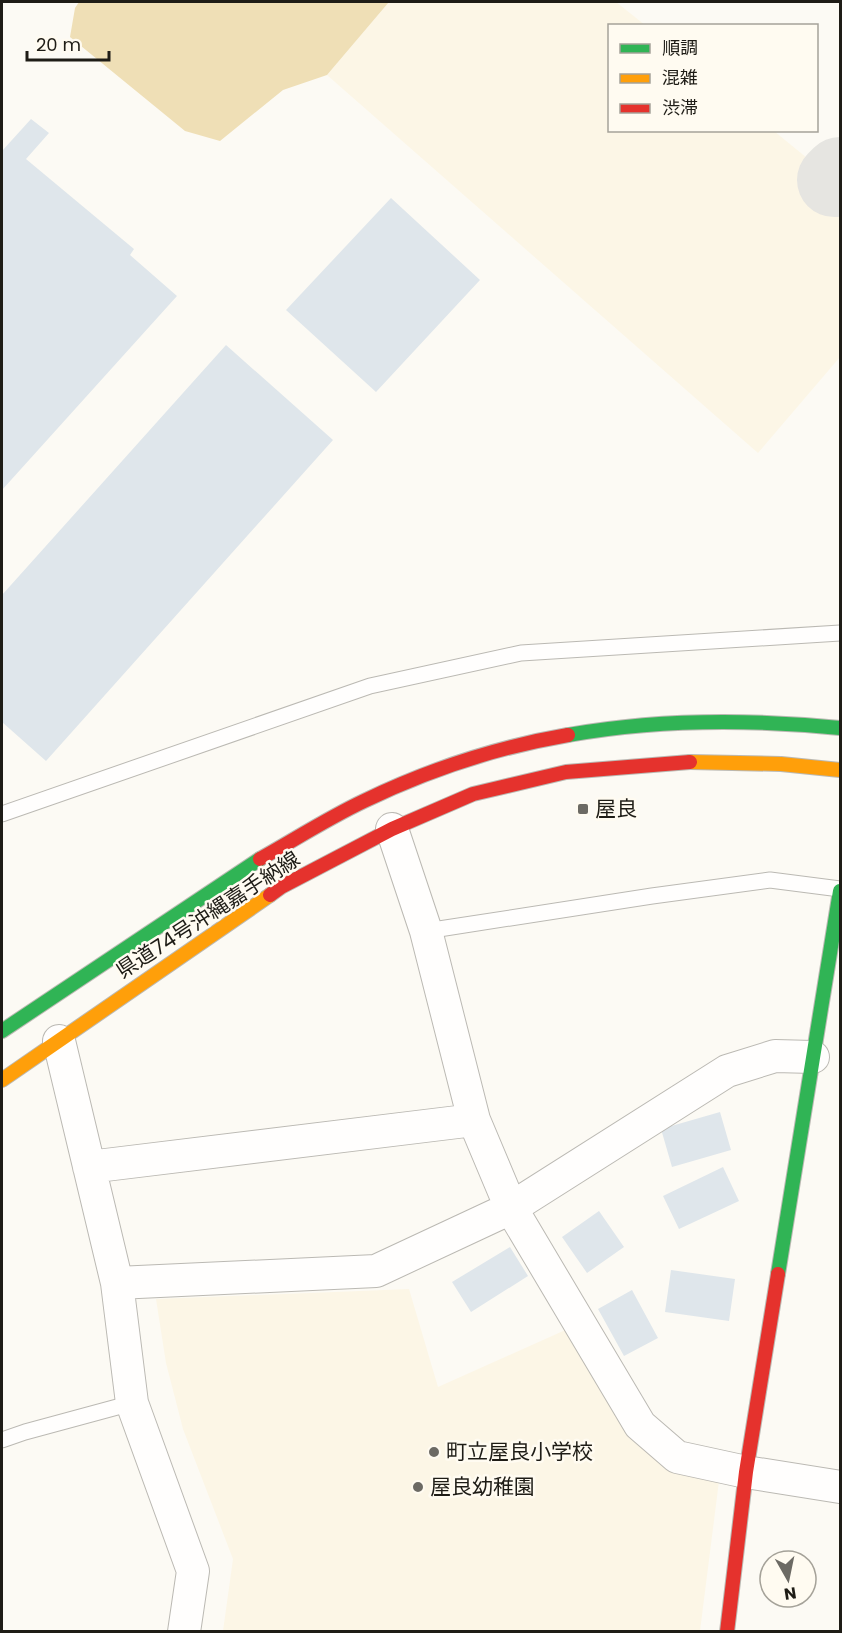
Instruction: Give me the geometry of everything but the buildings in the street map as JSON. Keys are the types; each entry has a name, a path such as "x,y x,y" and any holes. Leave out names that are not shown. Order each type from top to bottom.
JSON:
{"main road":[{"name":"県道74号沖縄嘉手納線","path":"2,1032 254,862 364,801 459,762 531,741 600,729 721,721 781,722 840,728"},
{"name":"県道74号沖縄嘉手納線","path":"2,1080 281,887 392,829 473,794 566,772 682,762 782,764 840,770"},
{"path":"727,1632 746,1472 813,1057 833,988 840,890"}],"street":[{"path":"392,829 426,931 474,1120 511,1208 640,1425 677,1457 746,1472 840,1487"},
{"path":"59,1041 117,1283 132,1403 193,1571 184,1632"},
{"path":"117,1283 376,1271 511,1208 727,1071 776,1056 813,1057"},
{"path":"89,1167 474,1120"}],"lane":[{"path":"2,814 332,698 381,683 521,653 840,633"},
{"path":"426,931 770,880 840,890"},
{"path":"2,1440 25,1431 132,1403"}],"shaded area":[{"path":"79,2 389,2 327,75 283,90 220,141 185,131 70,37 75,8"},
{"path":"389,2 616,2 644,24 608,24 608,132 775,132 840,185 840,357 758,453 327,75"},
{"name":"町立屋良小学校","path":"409,1289 438,1387 572,1327 691,1476 719,1481 700,1631 223,1631 233,1559 183,1429 166,1363 156,1299"}],"taxiway":[{"path":"834,180 840,174"}],"traffic: fast":[{"path":"568,735 635,726 704,722 772,723 840,728"},
{"path":"2,1031 260,859"},
{"path":"778,1274 840,891"}],"traffic: slow":[{"path":"690,762 781,764 840,770"},
{"path":"2,1080 270,895"}],"traffic: jam":[{"path":"260,859 324,822 413,779 490,753 568,735"},
{"path":"270,895 281,887 392,829 473,794 566,772 690,762"},
{"path":"727,1632 746,1472 778,1274"}],"place":[{"name":"屋良","path":"583,809"},
{"name":"町立屋良小学校","path":"434,1452"},
{"name":"屋良幼稚園","path":"418,1487"}]}
